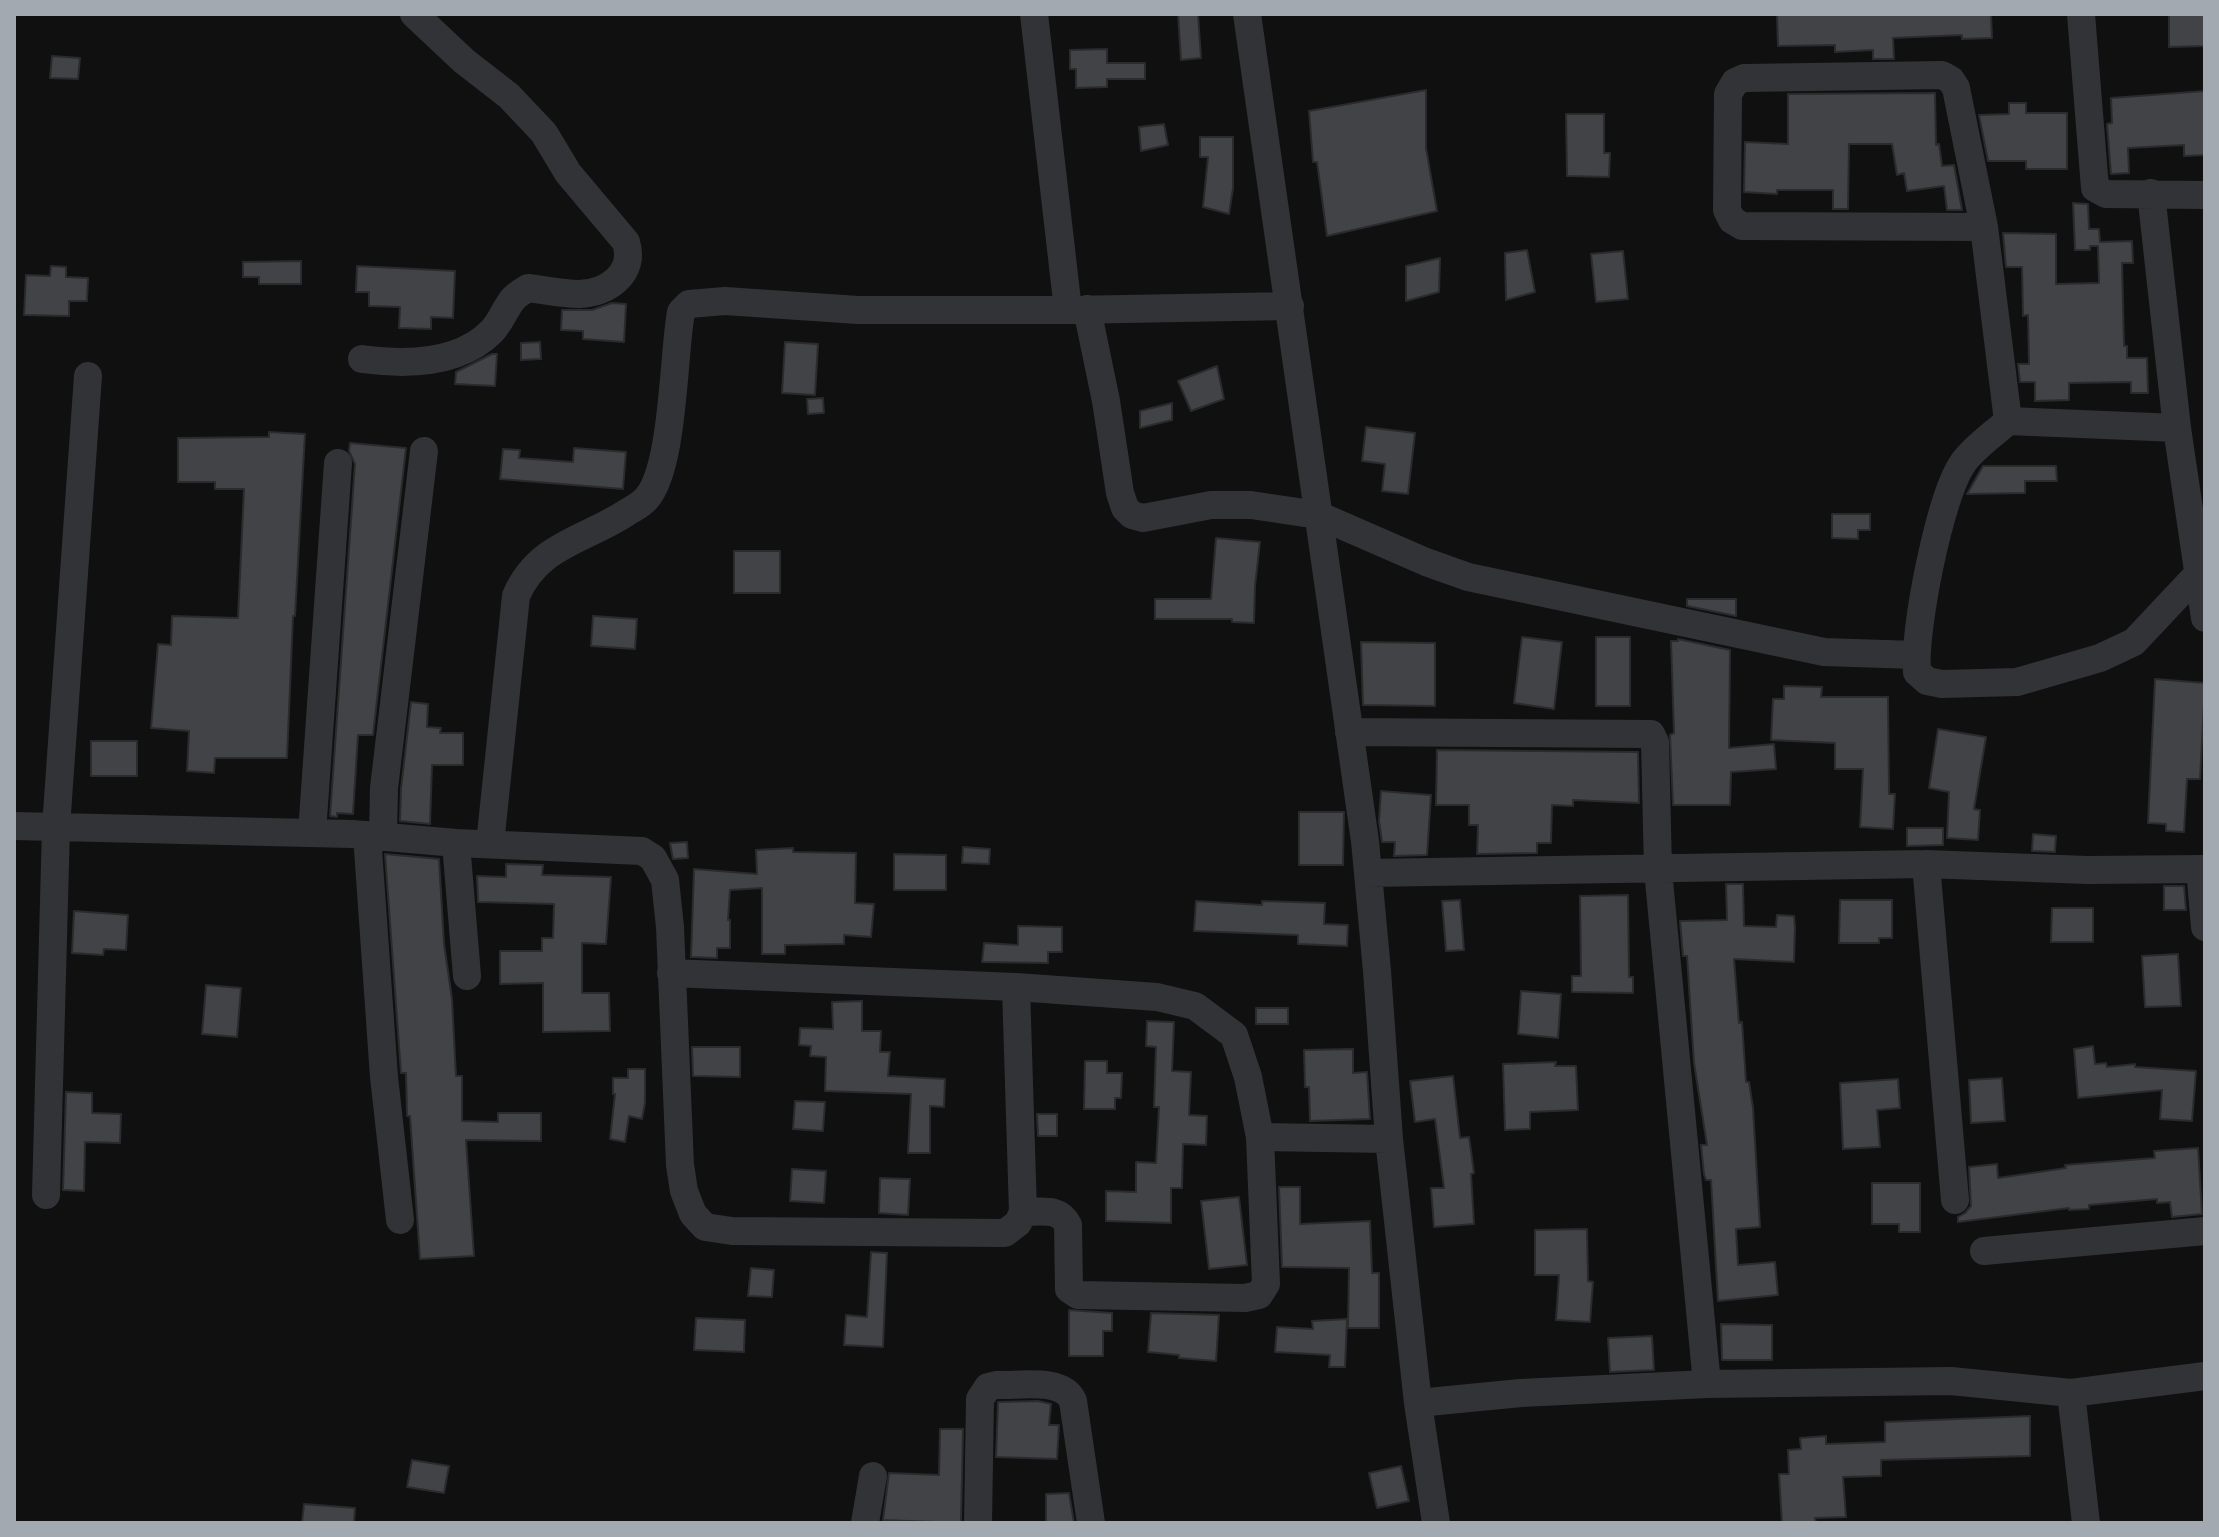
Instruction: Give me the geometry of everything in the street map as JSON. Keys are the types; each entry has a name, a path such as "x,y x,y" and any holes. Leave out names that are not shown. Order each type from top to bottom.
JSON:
{"street":[{"path":"362,359 393,363 450,357 472,349 492,331 513,299 528,288 582,294 606,286 624,274 630,256 626,242 568,173 544,133 509,96 464,61 414,14"},
{"path":"1034,14 1077,309 1106,401 1120,493 1125,508 1132,515 1143,518 1211,505 1251,505 1318,515 1468,577 1824,652 1915,655"},
{"path":"1247,14 1368,873 1389,1139 1418,1403 1436,1523"},
{"path":"2081,14 2095,188 2106,194 2205,195"},
{"path":"1984,227 1742,226 1732,220 1727,210 1728,94 1735,82 1744,78 1942,75 1951,80 1956,88 1984,227 2008,421"},
{"path":"2151,193 2177,428 2205,618"},
{"path":"490,844 516,596 525,576 542,558 607,525 647,499 660,474 673,402 681,312 689,304 725,301 858,310 1290,306"},
{"path":"46,1195 56,827 88,376"},
{"path":"2177,428 2008,421 1963,463 1950,492 1929,576 1915,655 1917,672 1927,681 1942,684 2017,682 2100,658 2134,642 2197,575"},
{"path":"400,1220 384,1077 375,836 384,788 424,451"},
{"path":"312,833 338,463"},
{"path":"1349,732 1651,734 1655,742 1658,870 1707,1384"},
{"path":"14,826 312,833 642,851 653,858 665,880 680,1165 684,1191 693,1214 705,1227 732,1231 1005,1233 1018,1223 1023,1212 1016,987"},
{"path":"456,843 467,976"},
{"path":"1368,873 1926,864 2087,870 2202,869 2205,927"},
{"path":"1926,864 1955,1200"},
{"path":"671,973 1016,987 1157,997 1195,1006 1234,1035 1248,1077 1260,1137 1266,1284 1259,1295 1245,1298 1078,1295 1069,1289 1068,1225 1064,1218 1058,1212 1023,1212"},
{"path":"1260,1137 1389,1139"},
{"path":"1984,1251 2205,1231"},
{"path":"1418,1403 1521,1393 1707,1384 1951,1381 2071,1393 2205,1376"},
{"path":"978,1523 980,1399 988,1387 996,1385 1057,1387 1070,1393 1091,1523"},
{"path":"2071,1393 2086,1523"},
{"path":"865,1523 873,1476"}],"building":[{"path":"1178,14 1198,14 1201,58 1181,60"},
{"path":"1777,14 1991,14 1992,38 1962,39 1962,35 1893,38 1894,59 1873,59 1873,50 1835,52 1835,45 1778,46"},
{"path":"2169,14 2205,14 2205,46 2169,47"},
{"path":"1107,49 1107,63 1145,63 1145,79 1107,79 1107,87 1076,88 1076,69 1070,69 1070,50"},
{"path":"52,56 80,58 78,79 50,78"},
{"path":"1426,90 1426,148 1437,211 1327,236 1317,162 1313,162 1309,111"},
{"path":"2205,91 2205,155 2184,156 2184,145 2128,148 2129,173 2111,174 2107,124 2112,123 2111,98"},
{"path":"1935,93 1936,145 1939,144 1942,166 1954,165 1962,210 1947,210 1944,186 1907,191 1904,173 1897,175 1892,144 1849,144 1848,209 1833,209 1833,190 1777,190 1777,194 1744,192 1745,142 1788,144 1788,94"},
{"path":"2009,103 2026,103 2026,113 2067,113 2067,169 2026,169 2026,161 1988,161 1979,115 2009,114"},
{"path":"1566,114 1604,114 1604,153 1610,153 1609,177 1567,176"},
{"path":"1164,124 1168,145 1141,151 1139,127"},
{"path":"1200,137 1233,137 1233,188 1229,214 1203,207 1208,157 1200,157"},
{"path":"2073,203 2088,204 2089,229 2099,229 2100,242 2132,241 2133,263 2122,263 2124,346 2127,346 2127,358 2147,358 2148,393 2131,393 2131,382 2069,383 2069,400 2035,401 2035,382 2020,382 2018,364 2029,364 2028,315 2023,316 2022,267 2006,267 2003,233 2056,234 2056,284 2099,283 2098,246 2090,246 2090,250 2075,250"},
{"path":"1527,250 1535,292 1506,300 1505,253"},
{"path":"1623,251 1628,299 1596,302 1591,254"},
{"path":"1440,258 1439,292 1406,301 1406,266"},
{"path":"301,261 301,284 259,284 259,277 243,277 243,262"},
{"path":"51,266 66,267 66,277 88,278 87,301 69,301 69,316 24,315 26,275 50,276"},
{"path":"357,266 455,271 453,318 431,317 431,329 399,328 400,307 369,306 369,292 356,292"},
{"path":"612,303 626,304 624,342 583,339 583,331 561,330 562,310 592,310"},
{"path":"540,342 541,359 521,360 521,343"},
{"path":"785,342 818,344 815,395 782,393"},
{"path":"497,354 495,386 455,384 456,372"},
{"path":"1217,366 1224,399 1191,411 1178,381"},
{"path":"823,398 824,413 808,414 807,399"},
{"path":"1172,403 1172,420 1140,428 1140,411"},
{"path":"1366,427 1415,433 1408,494 1382,491 1385,464 1362,461"},
{"path":"269,432 305,434 287,758 215,758 214,773 187,771 189,731 151,728 158,644 171,645 172,616 238,618 244,489 215,489 215,482 178,482 178,438 269,437"},
{"path":"350,443 406,448 373,735 358,735 353,814 337,813 337,817 330,816 355,464 349,451"},
{"path":"574,448 626,452 623,489 500,479 503,449 520,450 519,458 573,462"},
{"path":"1983,466 2056,466 2057,481 2025,481 2025,493 1967,494"},
{"path":"1832,514 1870,514 1870,530 1858,530 1858,539 1832,538"},
{"path":"1216,538 1260,542 1254,623 1232,622 1232,619 1155,619 1155,599 1211,599"},
{"path":"734,551 780,551 780,593 734,593"},
{"path":"1687,599 1736,599 1736,616 1687,606"},
{"path":"593,616 637,619 635,649 591,646"},
{"path":"1522,637 1562,642 1554,709 1514,703"},
{"path":"1596,637 1630,637 1630,706 1596,706"},
{"path":"1678,639 1730,650 1729,748 1774,744 1776,769 1731,772 1730,805 1673,805 1671,641"},
{"path":"1361,642 1435,643 1435,706 1363,705"},
{"path":"2155,679 2205,683 2200,779 2187,779 2184,832 2166,831 2166,824 2148,823"},
{"path":"1784,686 1822,687 1821,697 1888,697 1889,794 1895,794 1893,829 1860,827 1863,769 1835,769 1835,743 1771,740 1773,699 1784,699"},
{"path":"411,702 428,704 427,727 441,728 440,733 463,733 463,765 432,765 430,824 400,821"},
{"path":"1938,729 1986,737 1974,809 1980,810 1978,840 1947,838 1949,792 1929,788"},
{"path":"91,741 137,741 137,776 91,776"},
{"path":"1437,750 1638,752 1639,803 1573,800 1573,806 1552,805 1551,843 1537,843 1537,853 1477,854 1478,825 1469,825 1469,805 1436,805"},
{"path":"1381,791 1431,795 1427,855 1394,856 1395,842 1382,842 1379,821"},
{"path":"1299,812 1344,812 1343,865 1299,865"},
{"path":"1907,828 1943,828 1943,845 1907,846"},
{"path":"2033,834 2056,836 2055,852 2032,851"},
{"path":"687,842 688,858 673,859 670,843"},
{"path":"963,847 990,849 989,864 962,863"},
{"path":"793,848 793,852 856,853 855,903 874,904 871,937 844,935 844,944 785,945 785,954 762,954 762,888 730,890 730,948 717,948 717,958 691,957 694,869 757,874 756,850"},
{"path":"385,854 439,859 456,1076 462,1076 462,1121 498,1122 498,1113 541,1113 541,1141 466,1140 474,1256 420,1259 406,1073 401,1073"},
{"path":"894,854 946,855 946,890 894,890"},
{"path":"506,864 543,865 542,875 611,877 606,944 582,943 582,993 609,993 610,1031 543,1032 543,983 500,984 500,951 542,951 542,938 553,938 554,904 478,902 477,876 506,877"},
{"path":"1726,884 1743,884 1744,926 1776,927 1777,915 1794,916 1795,928 1794,962 1734,959 1746,1082 1749,1082 1753,1108 1760,1227 1736,1229 1738,1265 1775,1262 1778,1295 1718,1301 1711,1180 1706,1180 1704,1174 1701,1145 1707,1145 1694,1063 1687,956 1683,956 1680,921 1727,920"},
{"path":"2164,886 2184,886 2186,910 2164,910"},
{"path":"1628,895 1629,977 1633,977 1633,993 1572,992 1572,976 1581,976 1580,896"},
{"path":"1460,900 1464,950 1446,951 1442,901"},
{"path":"1840,900 1892,900 1892,938 1879,938 1879,943 1839,943"},
{"path":"1196,901 1262,905 1262,901 1325,903 1324,924 1348,925 1347,946 1298,944 1298,935 1194,931"},
{"path":"2052,908 2093,908 2093,942 2051,942"},
{"path":"74,911 128,915 126,950 104,949 103,955 72,953"},
{"path":"1018,926 1062,927 1062,952 1048,952 1048,963 982,962 984,943 1018,945"},
{"path":"2178,954 2181,1006 2145,1007 2142,956"},
{"path":"206,985 241,988 237,1037 202,1034"},
{"path":"1521,991 1561,994 1558,1038 1518,1034"},
{"path":"862,1001 862,1031 881,1031 880,1052 890,1052 888,1076 945,1079 944,1107 930,1106 930,1153 908,1153 911,1094 825,1091 826,1057 810,1056 811,1046 799,1045 800,1028 833,1029 832,1002"},
{"path":"1256,1008 1288,1008 1288,1024 1256,1024"},
{"path":"1147,1021 1174,1022 1172,1071 1191,1072 1189,1115 1207,1116 1206,1145 1183,1144 1182,1188 1171,1188 1171,1223 1106,1221 1106,1191 1136,1192 1136,1162 1156,1163 1159,1107 1154,1107 1156,1047 1146,1046"},
{"path":"2093,1046 2095,1064 2106,1063 2107,1067 2135,1064 2135,1067 2196,1071 2192,1121 2160,1119 2162,1090 2078,1098 2074,1049"},
{"path":"692,1047 740,1047 740,1077 693,1076"},
{"path":"1353,1049 1353,1073 1367,1072 1370,1119 1310,1121 1304,1050"},
{"path":"1085,1061 1107,1061 1107,1073 1122,1073 1121,1098 1115,1098 1115,1109 1084,1109"},
{"path":"1556,1062 1555,1066 1576,1066 1578,1110 1530,1112 1530,1129 1505,1130 1503,1064"},
{"path":"628,1069 645,1069 645,1103 642,1119 629,1116 625,1142 610,1139 615,1094 613,1078 628,1078"},
{"path":"1453,1076 1460,1138 1469,1137 1474,1173 1471,1174 1474,1224 1434,1227 1431,1188 1444,1188 1435,1119 1415,1122 1410,1081"},
{"path":"2002,1078 2005,1121 1971,1123 1969,1080"},
{"path":"1898,1079 1900,1108 1877,1110 1880,1147 1843,1149 1840,1083"},
{"path":"66,1092 92,1093 92,1113 121,1114 120,1143 85,1142 84,1191 63,1190"},
{"path":"795,1101 825,1102 823,1131 793,1129"},
{"path":"1037,1114 1057,1114 1057,1136 1038,1136"},
{"path":"2198,1148 2202,1214 2172,1217 2170,1202 2157,1203 2157,1199 1958,1222 1958,1217 1971,1206 1969,1167 1997,1164 1998,1178 2066,1168 2065,1165 2155,1158 2154,1151"},
{"path":"792,1169 826,1171 824,1203 790,1201"},
{"path":"880,1178 910,1179 908,1215 879,1213"},
{"path":"1872,1183 1920,1183 1920,1232 1899,1232 1899,1224 1872,1224"},
{"path":"1279,1187 1300,1187 1300,1224 1370,1221 1372,1273 1379,1273 1379,1328 1348,1328 1349,1268 1282,1267"},
{"path":"1239,1197 1247,1265 1209,1269 1201,1201"},
{"path":"1587,1229 1588,1281 1593,1282 1590,1322 1556,1320 1559,1275 1535,1275 1535,1230"},
{"path":"871,1252 887,1253 883,1347 844,1345 846,1315 867,1317"},
{"path":"751,1268 774,1270 772,1297 748,1296"},
{"path":"1069,1310 1112,1313 1112,1331 1103,1331 1103,1356 1069,1356"},
{"path":"1151,1313 1219,1315 1216,1361 1148,1352"},
{"path":"696,1318 745,1320 744,1352 694,1350"},
{"path":"1347,1319 1345,1367 1329,1367 1330,1355 1275,1352 1277,1327 1313,1329 1312,1321"},
{"path":"1721,1324 1772,1325 1772,1360 1722,1360"},
{"path":"1652,1336 1654,1370 1610,1372 1608,1338"},
{"path":"1038,1401 1051,1404 1049,1425 1059,1425 1057,1459 996,1457 998,1402"},
{"path":"2030,1416 2030,1456 1881,1460 1881,1476 1843,1477 1846,1517 1815,1518 1816,1523 1782,1523 1779,1474 1789,1474 1788,1450 1801,1449 1800,1438 1826,1436 1826,1444 1885,1442 1885,1422"},
{"path":"940,1429 963,1429 961,1523 883,1520 889,1473 939,1475"},
{"path":"412,1460 449,1466 444,1493 407,1487"},
{"path":"1401,1466 1409,1501 1377,1508 1369,1473"},
{"path":"1069,1493 1074,1523 1046,1523 1046,1494"},
{"path":"304,1504 355,1508 354,1523 302,1523"}]}
